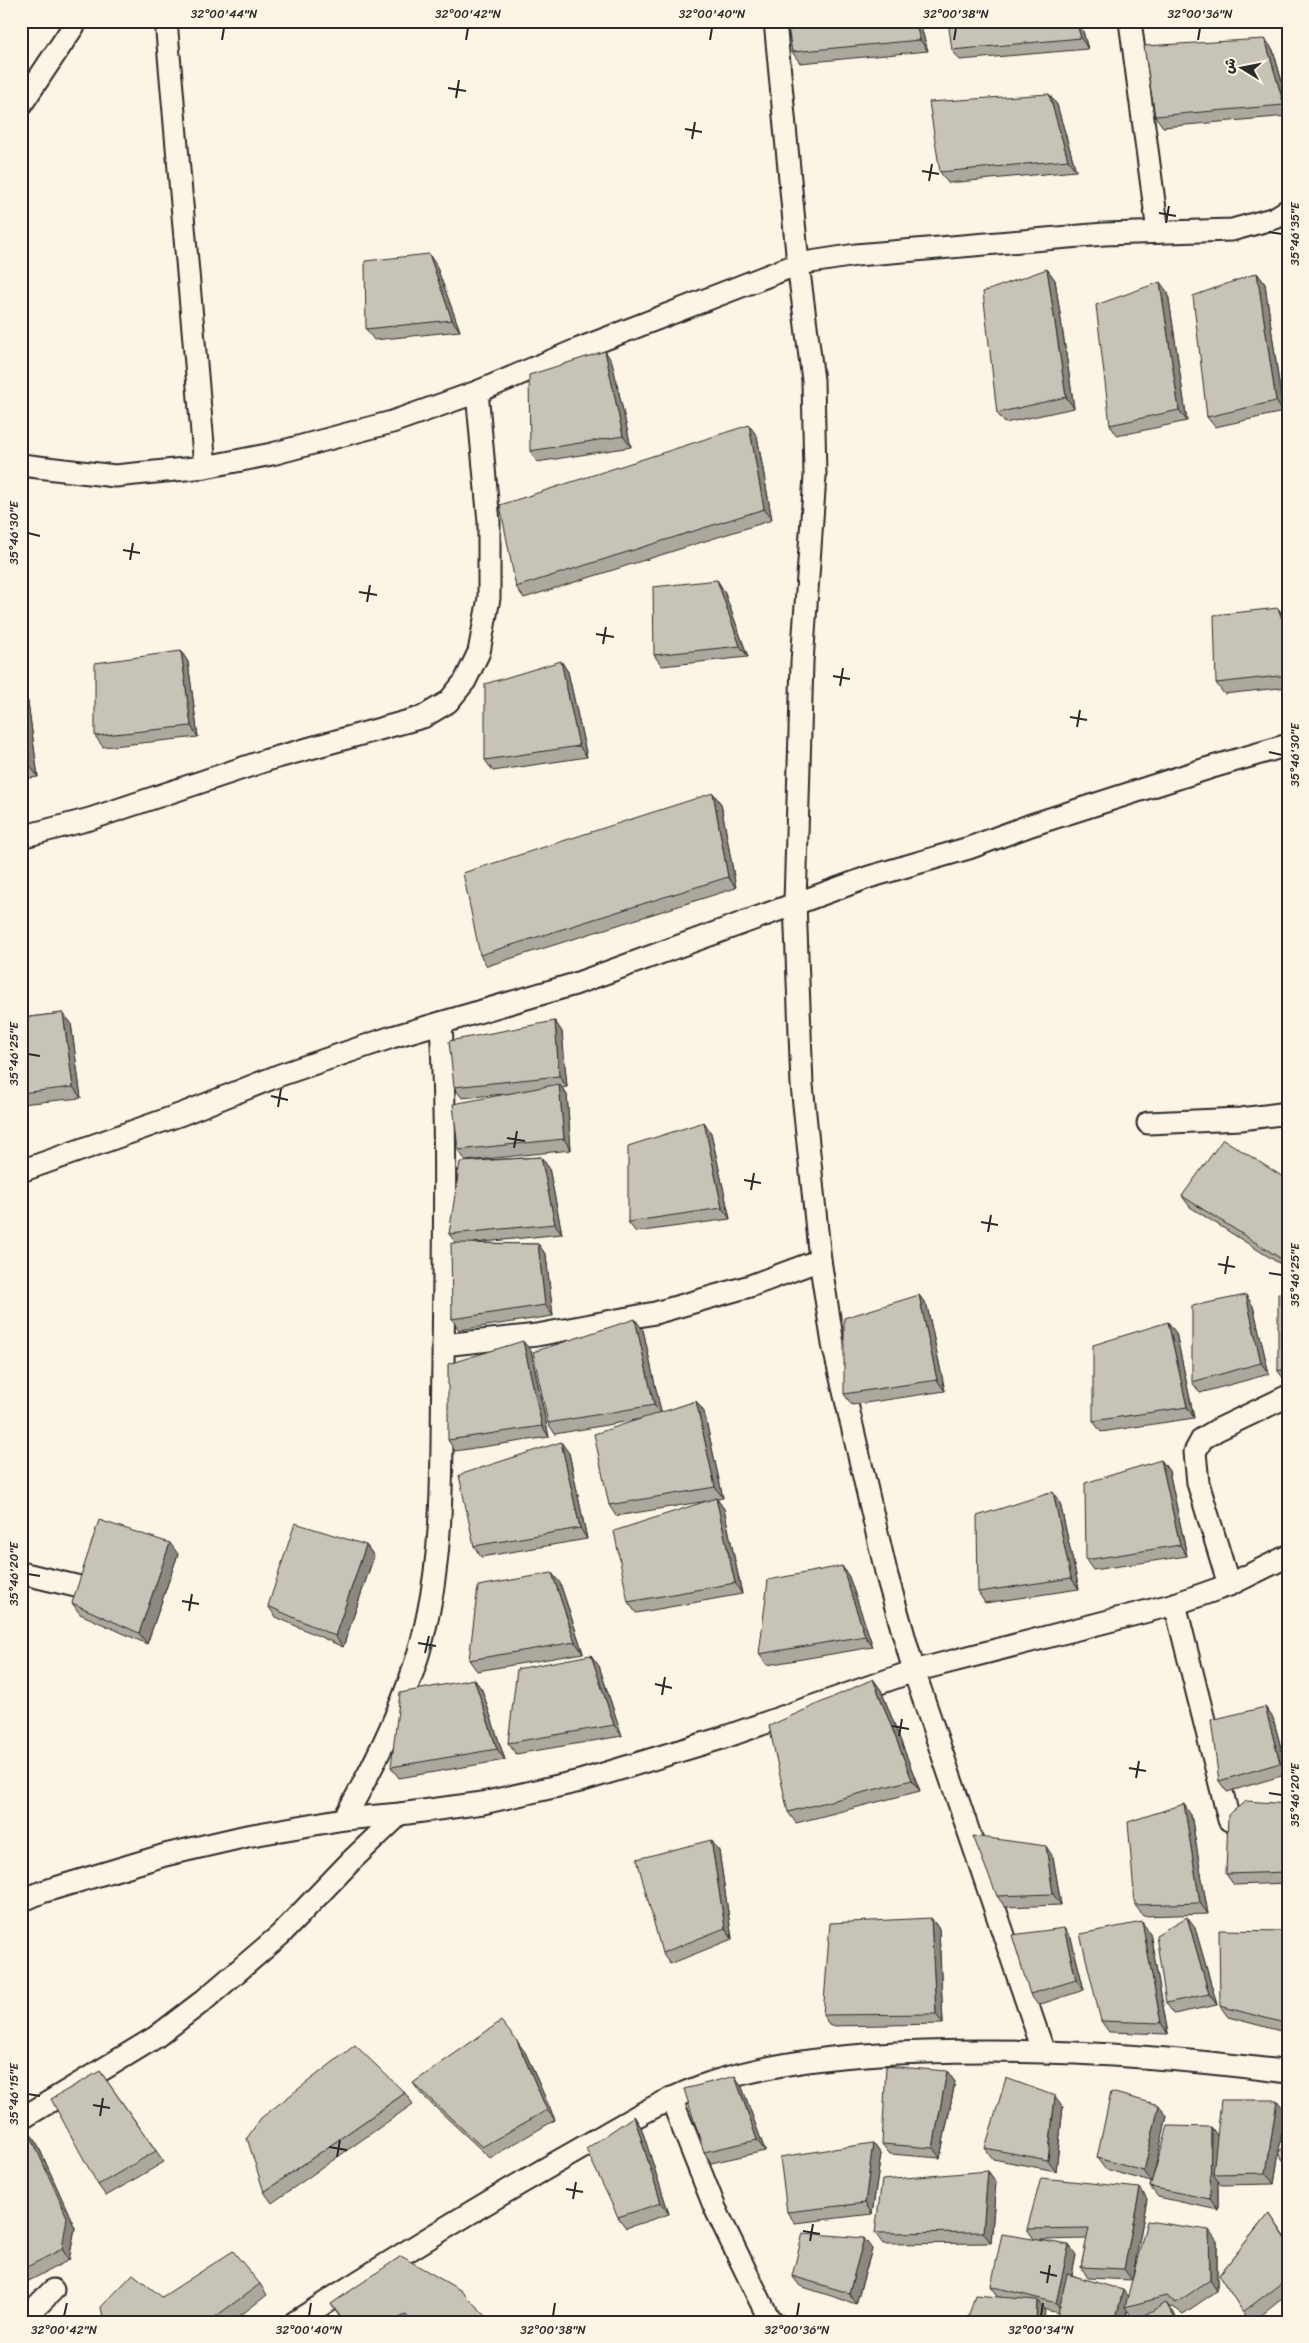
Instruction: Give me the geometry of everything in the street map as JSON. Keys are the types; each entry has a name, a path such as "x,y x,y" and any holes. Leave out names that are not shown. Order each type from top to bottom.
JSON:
{"street":[{"path":"21,105 77,21"},
{"path":"166,21 205,467"},
{"path":"775,21 798,264 813,380 815,476 802,662 795,903 802,1085 820,1260 834,1344 887,1576 914,1671 1043,2050"},
{"path":"1130,21 1158,232"},
{"path":"21,465 115,476 205,467 272,454 392,422 477,392 579,349 798,264 856,255 1104,234 1232,230 1275,218 1288,210"},
{"path":"21,837 90,819 267,760 423,718 448,702 465,681 479,652 489,598 489,522 477,392"},
{"path":"21,1171 182,1114 280,1075 441,1023 575,984 869,877 969,848 1031,825 1209,768 1288,745"},
{"path":"344,1819 371,1771 410,1676 427,1621 436,1568 446,1175 441,1023"},
{"path":"1148,1123 1240,1119 1288,1113"},
{"path":"443,1345 537,1335 656,1314 750,1286 820,1260"},
{"path":"1230,1586 1198,1483 1196,1452 1202,1439 1288,1396"},
{"path":"21,1901 42,1892 165,1855 247,1836 344,1819 483,1803 580,1781 722,1738 914,1671 1175,1604 1230,1586 1288,1556"},
{"path":"21,1573 84,1588"},
{"path":"1175,1604 1228,1820"},
{"path":"21,2119 156,2037 203,2001 280,1935 352,1860 400,1814"},
{"path":"296,2322 501,2193 671,2098 715,2081 772,2066 876,2054 1043,2050 1197,2060 1288,2072"},
{"path":"671,2098 715,2208 769,2318 773,2322"},
{"path":"22,2322 54,2290"}],"building":[{"path":"787,21 915,21 920,40 792,52"},
{"path":"948,21 1076,21 1081,38 952,50"},
{"path":"1265,39 1284,105 1155,116 1144,46"},
{"path":"1049,94 1068,160 940,172 929,102"},
{"path":"429,254 452,320 366,329 365,261"},
{"path":"1047,269 1066,397 997,413 983,292"},
{"path":"1257,273 1276,401 1207,417 1193,296"},
{"path":"1160,282 1179,410 1110,425 1096,305"},
{"path":"605,351 623,436 530,451 529,375"},
{"path":"749,425 764,509 516,587 500,505"},
{"path":"717,580 740,646 654,655 653,587"},
{"path":"1278,608 1288,635 1288,675 1216,683 1214,615"},
{"path":"181,651 191,726 95,736 95,663"},
{"path":"561,661 579,746 485,760 485,684"},
{"path":"21,695 30,766 21,767"},
{"path":"713,793 728,877 480,955 463,873"},
{"path":"63,1013 73,1087 21,1093 21,1018"},
{"path":"555,1021 559,1076 454,1087 449,1041"},
{"path":"559,1084 564,1139 458,1150 453,1104"},
{"path":"704,1122 722,1208 628,1222 628,1146"},
{"path":"1223,1139 1288,1180 1288,1263 1182,1196"},
{"path":"541,1157 555,1224 449,1234 460,1162"},
{"path":"451,1243 538,1244 545,1305 452,1319"},
{"path":"1288,1292 1288,1368 1278,1371 1278,1294"},
{"path":"919,1295 937,1380 844,1394 844,1318"},
{"path":"1246,1295 1261,1363 1192,1382 1192,1306"},
{"path":"635,1319 654,1405 548,1423 533,1352"},
{"path":"1168,1322 1187,1407 1093,1421 1093,1345"},
{"path":"523,1341 542,1426 448,1440 448,1364"},
{"path":"696,1401 715,1487 609,1505 594,1434"},
{"path":"561,1442 580,1528 474,1546 459,1475"},
{"path":"1161,1460 1180,1545 1086,1560 1085,1483"},
{"path":"1053,1492 1071,1578 978,1592 977,1516"},
{"path":"716,1498 735,1583 628,1602 614,1531"},
{"path":"99,1520 170,1543 139,1633 72,1603"},
{"path":"295,1523 366,1545 335,1636 268,1606"},
{"path":"842,1566 865,1636 759,1654 768,1580"},
{"path":"552,1573 575,1642 469,1660 478,1586"},
{"path":"591,1655 614,1725 508,1743 517,1669"},
{"path":"474,1679 497,1749 391,1767 400,1693"},
{"path":"873,1679 912,1780 788,1812 769,1726"},
{"path":"1265,1707 1280,1763 1219,1781 1211,1720"},
{"path":"1246,1801 1288,1804 1288,1872 1226,1874 1228,1815"},
{"path":"1184,1804 1200,1903 1135,1905 1128,1822"},
{"path":"973,1836 1046,1846 1053,1894 997,1896"},
{"path":"711,1840 725,1928 662,1953 637,1859"},
{"path":"1187,1917 1209,1994 1166,2003 1156,1935"},
{"path":"931,1918 936,2014 823,2015 830,1923"},
{"path":"1142,1922 1161,2023 1101,2021 1080,1934"},
{"path":"1064,1928 1076,1980 1030,1994 1012,1935"},
{"path":"1219,1930 1288,1931 1288,2024 1220,2006"},
{"path":"501,2021 517,2041 547,2110 482,2147 413,2083"},
{"path":"355,2045 405,2093 264,2192 247,2138 261,2118"},
{"path":"886,2066 947,2071 933,2148 882,2144"},
{"path":"100,2071 156,2151 98,2185 51,2099"},
{"path":"735,2076 757,2140 704,2152 684,2089"},
{"path":"1006,2078 1055,2096 1048,2160 985,2148"},
{"path":"1111,2092 1159,2105 1144,2171 1097,2158"},
{"path":"1221,2100 1277,2100 1266,2173 1213,2174"},
{"path":"634,2116 661,2203 618,2217 586,2149"},
{"path":"1168,2126 1211,2127 1210,2199 1150,2187"},
{"path":"28,2130 67,2217 62,2249 21,2270 21,2134"},
{"path":"1288,2142 1288,2167 1278,2153"},
{"path":"873,2143 865,2203 787,2212 780,2157"},
{"path":"988,2171 983,2232 875,2233 882,2180"},
{"path":"1041,2178 1140,2188 1124,2269 1081,2267 1089,2228 1027,2229"},
{"path":"1269,2213 1288,2242 1288,2278 1243,2312 1219,2275"},
{"path":"1147,2221 1209,2230 1210,2280 1176,2303 1166,2296 1125,2307"},
{"path":"803,2233 864,2238 849,2293 792,2276"},
{"path":"1002,2234 1069,2245 1056,2303 991,2286"},
{"path":"233,2251 260,2284 208,2322 104,2322 101,2307 133,2274 162,2297"},
{"path":"401,2256 460,2290 492,2322 411,2322 406,2315 390,2322 344,2322 331,2304"},
{"path":"1067,2274 1123,2290 1115,2322 1056,2322"},
{"path":"975,2295 1037,2300 1036,2322 967,2322"},
{"path":"1166,2303 1177,2322 1132,2322"}]}
